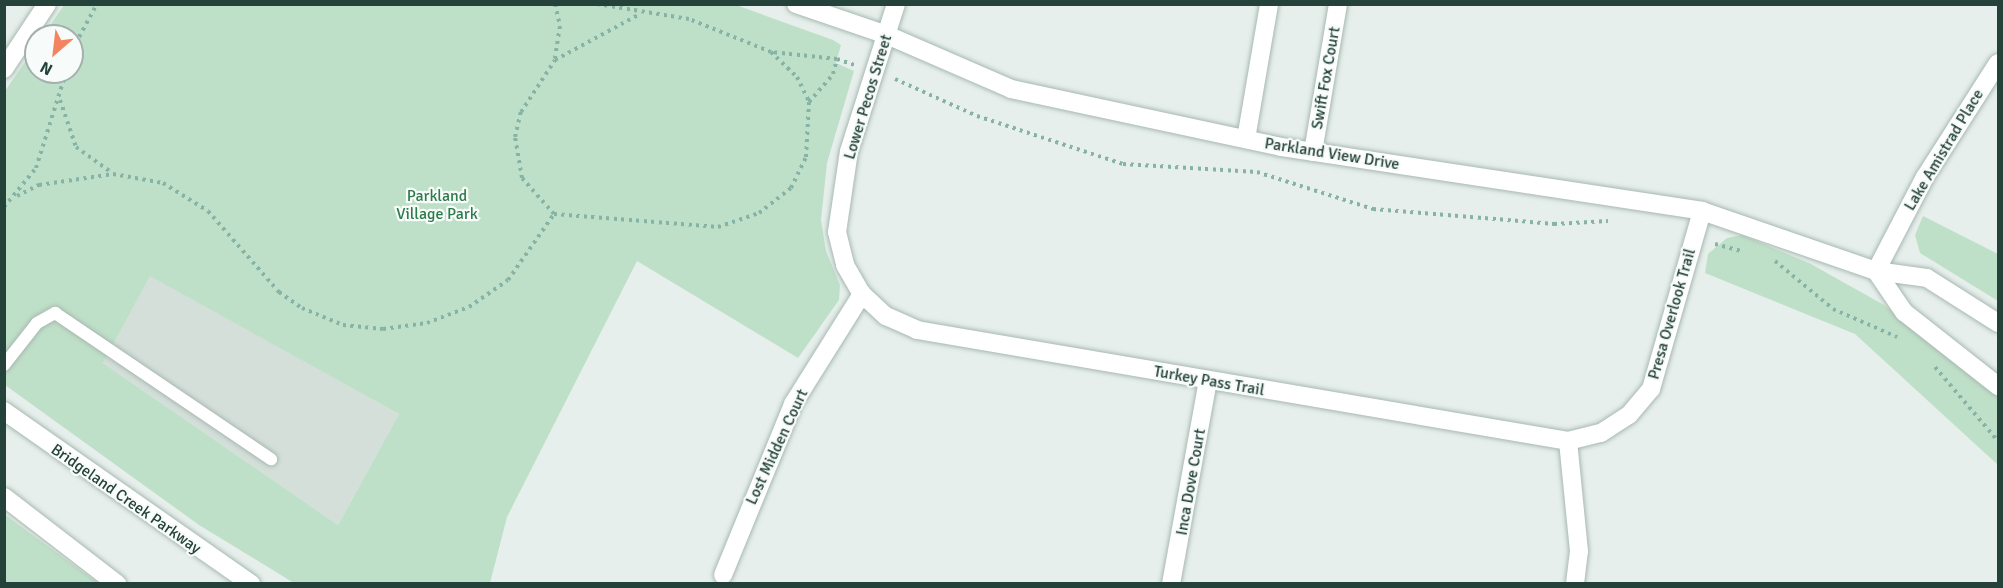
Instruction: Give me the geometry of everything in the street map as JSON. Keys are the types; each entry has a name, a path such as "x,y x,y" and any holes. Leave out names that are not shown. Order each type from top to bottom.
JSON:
{"street":[{"path":"4,69 47,4"},
{"name":"Parkland View Drive","path":"796,4 887,35 1011,89 1246,140 1313,152 1702,211 1876,271 1927,278 1998,323"},
{"name":"Lower Pecos Street","path":"862,294 845,265 837,232 849,151 896,4"},
{"path":"1246,140 1269,4"},
{"name":"Swift Fox Court","path":"1313,152 1338,4"},
{"name":"Lake Amistrad Place","path":"1876,271 1925,177 1998,63"},
{"name":"Presa Overlook Trail","path":"1568,441 1601,433 1629,415 1651,389 1702,211"},
{"path":"1876,271 1904,312 1998,386"},
{"name":"Turkey Pass Trail","path":"862,294 886,316 917,330 1568,441"},
{"name":"Lost Midden Court","path":"723,575 793,404 862,294"},
{"name":"Inca Dove Court","path":"1170,584 1208,381"},
{"name":"Bridgeland Creek Parkway","path":"4,411 251,584"},
{"path":"1568,441 1579,551 1575,584"},
{"path":"4,497 117,584"}],"lane":[{"path":"4,366 37,323 55,313 271,459"}],"path":[{"path":"84,28 97,4"},
{"path":"555,4 560,26 555,60 521,112 515,137 522,178 554,214 718,227 759,213 791,188 806,157 809,102 797,77 771,52"},
{"path":"597,4 639,14 689,19 771,52 837,59 874,72 977,116 1123,164 1257,172 1373,209 1554,224 1619,222"},
{"path":"555,60 639,14"},
{"path":"809,102 833,74 837,59"},
{"path":"4,207 16,196 36,168 63,84"},
{"path":"60,98 76,147 113,174"},
{"path":"16,196 39,185 113,174 163,183 187,196 233,236 279,292 302,308 343,325 383,329 427,323 469,307 508,280 554,214"},
{"path":"1694,238 1750,253"},
{"path":"1772,259 1833,309 1909,342"},
{"path":"1928,355 1952,392 1998,441"}],"shaded area":[{"path":"150,275 399,414 338,525 103,363"}],"green space":[{"name":"Parkland Village Park","path":"64,5 736,5 833,40 841,45 836,63 854,71 827,163 821,220 826,251 840,285 839,300 798,358 637,261 507,517 490,583 294,583 199,525 5,385 5,91 24,63 24,84 84,84 84,24 51,24","holes":["150,276 399,414 338,525 103,363"]},
{"path":"1923,216 1998,254 1998,301 1920,253 1915,235"},
{"path":"1742,235 1809,263 1884,305 1983,381 1998,397 1998,465 1855,334 1705,273 1708,254 1727,238"},
{"path":"4,514 27,531 98,583 5,583"}]}
